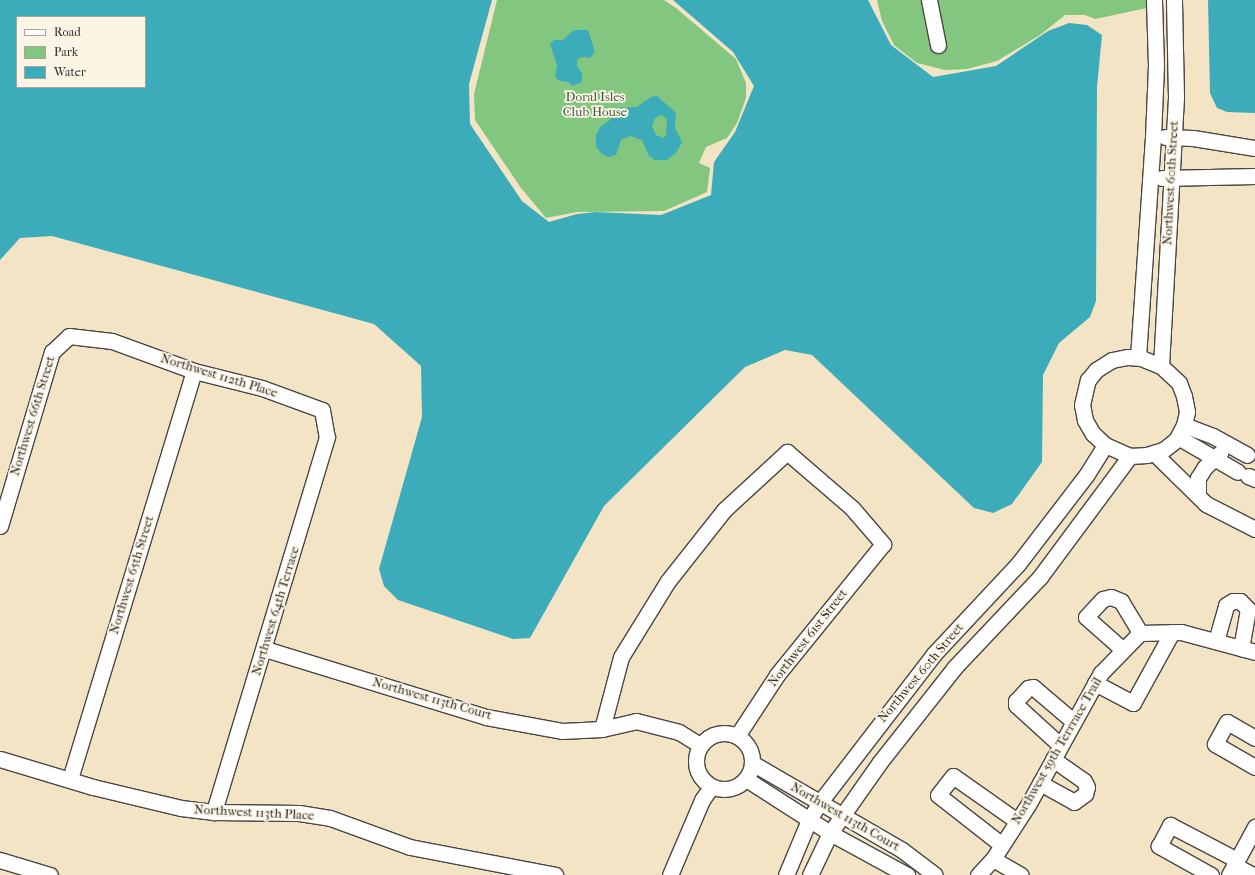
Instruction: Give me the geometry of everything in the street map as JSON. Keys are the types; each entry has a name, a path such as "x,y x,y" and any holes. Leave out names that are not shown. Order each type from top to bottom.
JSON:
{"street":[{"path":"930,0 938,45"},
{"name":"Northwest 60th Street","path":"1138,357 1153,137 1156,65 1154,0"},
{"name":"Northwest 60th Street","path":"1161,366 1177,56 1174,0"},
{"path":"1153,137 1173,137 1255,148"},
{"path":"1151,178 1171,179 1255,176"},
{"name":"Northwest 112th Place","path":"69,336 112,341 194,372 262,388 322,410"},
{"name":"Northwest 66th Street","path":"0,526 52,352 69,336"},
{"path":"1138,357 1161,366 1179,384 1184,396 1187,412 1181,431 1163,450 1154,453 1130,456 1105,445 1093,434 1085,420 1082,405 1083,391 1096,370 1112,360 1138,357"},
{"name":"Northwest 65th Street","path":"70,779 194,372"},
{"name":"Northwest 64th Terrace","path":"214,812 265,649 327,437 322,410"},
{"path":"1181,431 1227,444 1247,455"},
{"path":"1181,431 1215,460 1247,476"},
{"path":"1198,496 1198,478 1205,467 1215,460 1227,444"},
{"name":"Northwest 60th Street","path":"786,875 809,820 820,802 934,654 1018,564 1087,474 1105,445"},
{"name":"Northwest 61st Street","path":"602,729 621,657 658,596 724,510 787,452 852,508 883,544 777,675 737,736"},
{"path":"1154,453 1206,504 1255,529"},
{"name":"Northwest 60th Street","path":"810,875 830,833 841,815 955,667 1040,577 1130,456"},
{"path":"1122,649 1086,618 1103,599 1111,597 1121,601 1140,633 1172,632 1216,641 1248,650 1248,609 1240,602 1233,601 1226,605 1216,641"},
{"path":"1095,683 1133,703 1172,632"},
{"name":"Northwest 59th Terrrace Trail","path":"978,875 993,859 1017,821 1040,783 1095,683 1122,649 1140,633"},
{"name":"Northwest 113th Court","path":"265,649 486,717 562,731 602,729 636,722 679,732 700,745"},
{"path":"1060,745 1016,704 1016,701 1028,688 1033,687 1073,721"},
{"path":"1255,738 1227,722 1215,744 1255,767"},
{"path":"721,732 737,736 749,747 752,763 746,779 730,789 711,787 698,773 696,754 700,745 706,738 721,732"},
{"path":"1040,783 1074,802 1085,794 1087,787 1082,778 1053,759"},
{"name":"Northwest 113th Place","path":"0,760 181,808 214,812 299,813 330,818 423,850 555,875"},
{"name":"Northwest 113th Court","path":"752,763 902,850 935,875"},
{"path":"1002,845 938,795 953,776 1017,821"},
{"name":"Northwest 113th Court","path":"746,779 830,833 907,875"},
{"path":"670,875 702,800 711,787"},
{"path":"1211,875 1159,846 1170,825 1233,867 1253,875"},
{"path":"1233,867 1251,843 1255,827"},
{"path":"993,859 1021,875"},
{"path":"0,860 50,875"}],"green space":[{"name":"Doral Isles Club House","path":"497,0 664,0 676,8 736,59 746,83 746,98 737,123 727,138 706,147 699,163 710,168 707,192 664,211 577,212 546,218 521,188 475,120 474,94"},
{"path":"877,0 1146,0 1147,8 1095,19 1085,15 1065,15 1040,35 997,61 967,69 945,70 917,63 894,45 882,21"}],"water":[{"path":"0,0 492,0 469,84 470,124 522,201 549,222 577,214 596,212 661,215 711,195 714,162 735,132 754,86 733,52 673,0 868,0 891,45 933,77 996,66 1048,31 1069,23 1087,25 1102,35 1097,87 1096,301 1090,317 1059,343 1043,375 1042,462 1012,504 993,513 974,508 812,355 785,350 745,367 604,506 530,638 513,639 398,600 384,586 379,569 422,417 421,366 374,324 52,236 20,238 0,260"},
{"path":"1208,0 1255,0 1255,113 1227,112 1217,108 1210,93"},
{"path":"588,30 595,52 590,58 581,57 577,60 577,66 582,73 582,82 573,86 568,82 560,81 555,77 557,65 550,44 554,40 563,40 572,31"},
{"path":"657,96 676,113 675,128 682,142 676,153 667,160 655,160 649,156 642,140 630,136 621,140 616,155 609,157 602,154 596,147 596,135 600,127 610,120 614,108 637,107 651,97","holes":["661,115 667,119 666,135 663,138 656,135 652,126 655,118"]}]}
